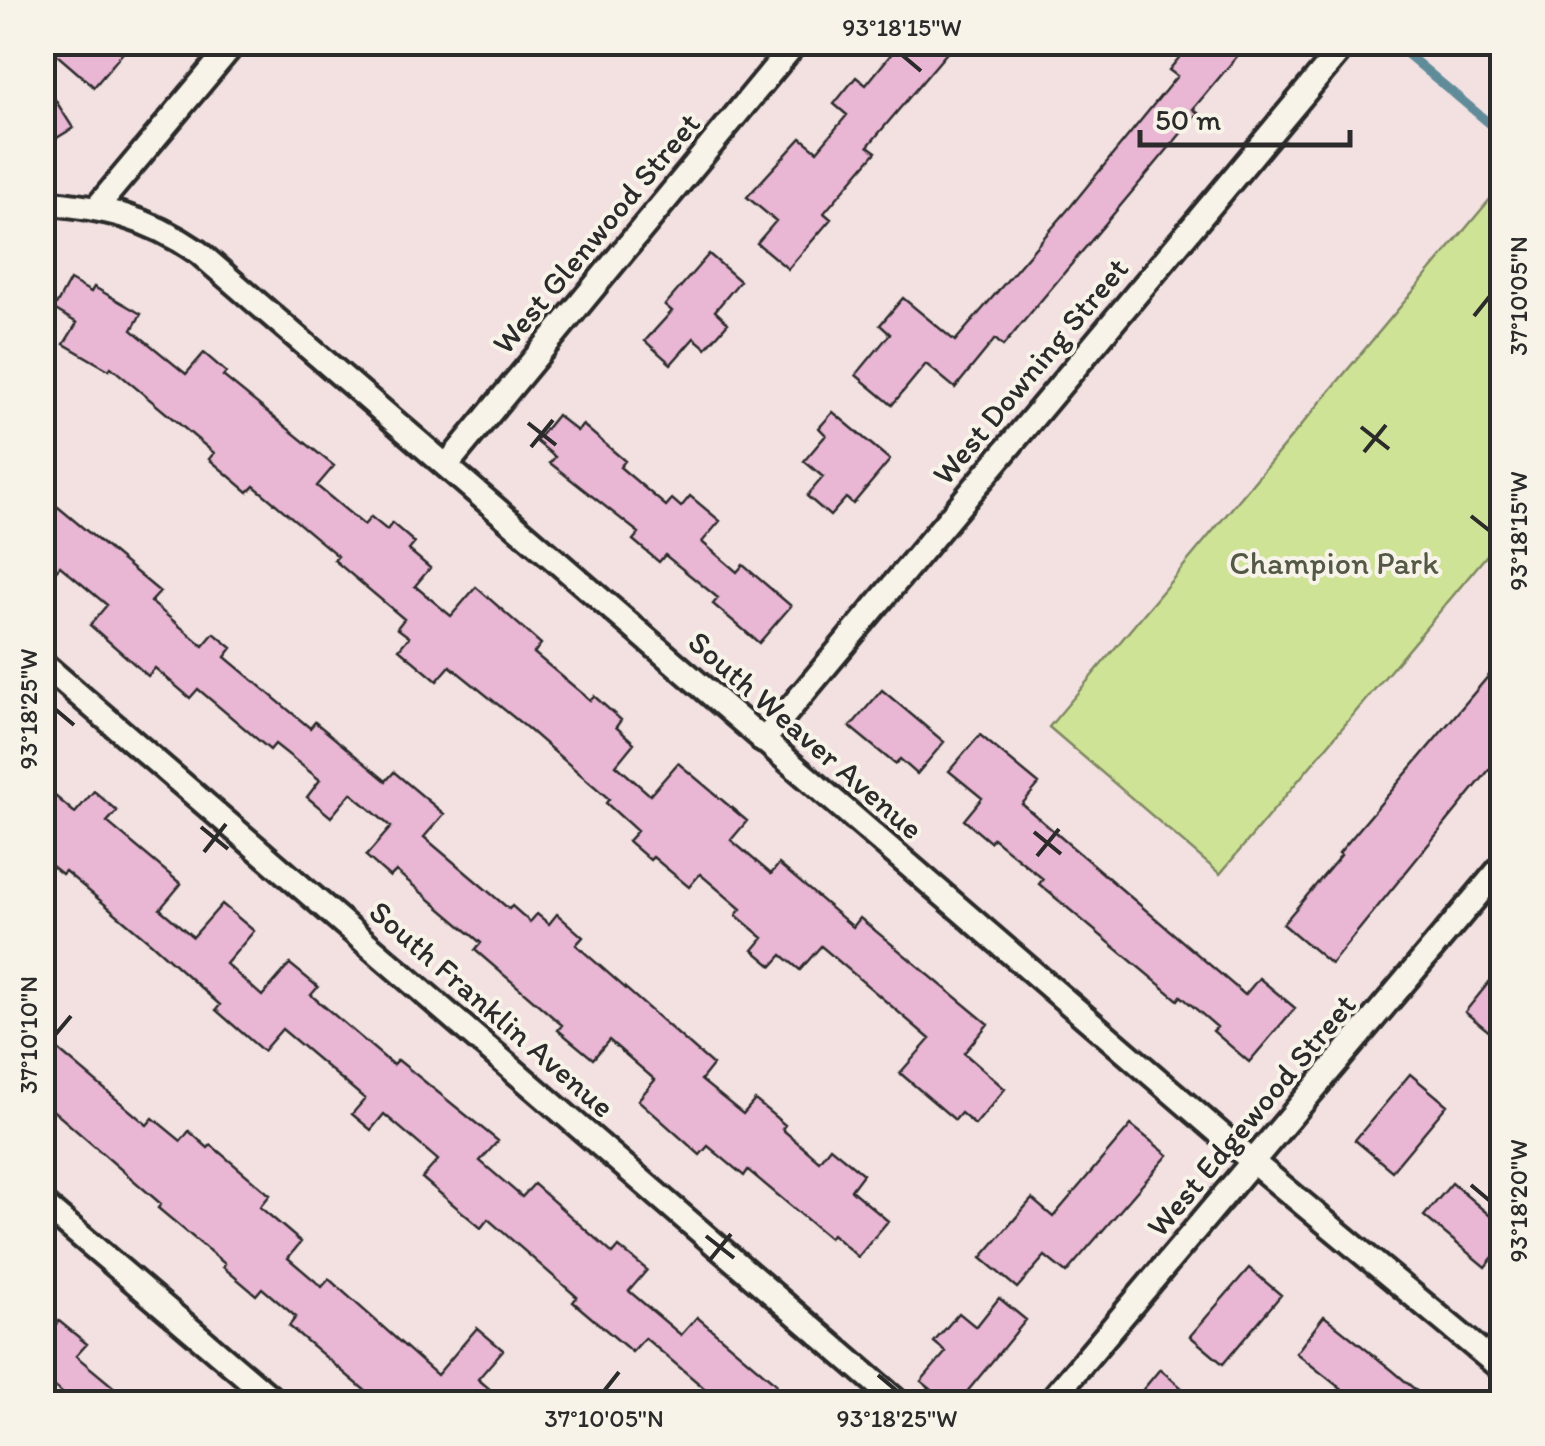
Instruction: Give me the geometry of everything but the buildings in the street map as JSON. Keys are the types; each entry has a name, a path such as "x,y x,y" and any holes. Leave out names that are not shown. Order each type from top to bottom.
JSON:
{"street":[{"path":"97,207 235,42"},
{"name":"West Glenwood Street","path":"446,466 796,42"},
{"name":"West Downing Street","path":"763,741 1347,42"},
{"name":"South Weaver Avenue","path":"42,202 97,207 139,219 198,252 1254,1163 1502,1370"},
{"name":"South Franklin Avenue","path":"42,663 900,1404"},
{"name":"West Edgewood Street","path":"1048,1404 1502,866"},
{"path":"42,1203 278,1404"}],"green space":[{"name":"Champion Park","path":"1502,185 1502,537 1220,874 1049,727"}],"waterway":[{"path":"1394,43 1502,134"}]}
